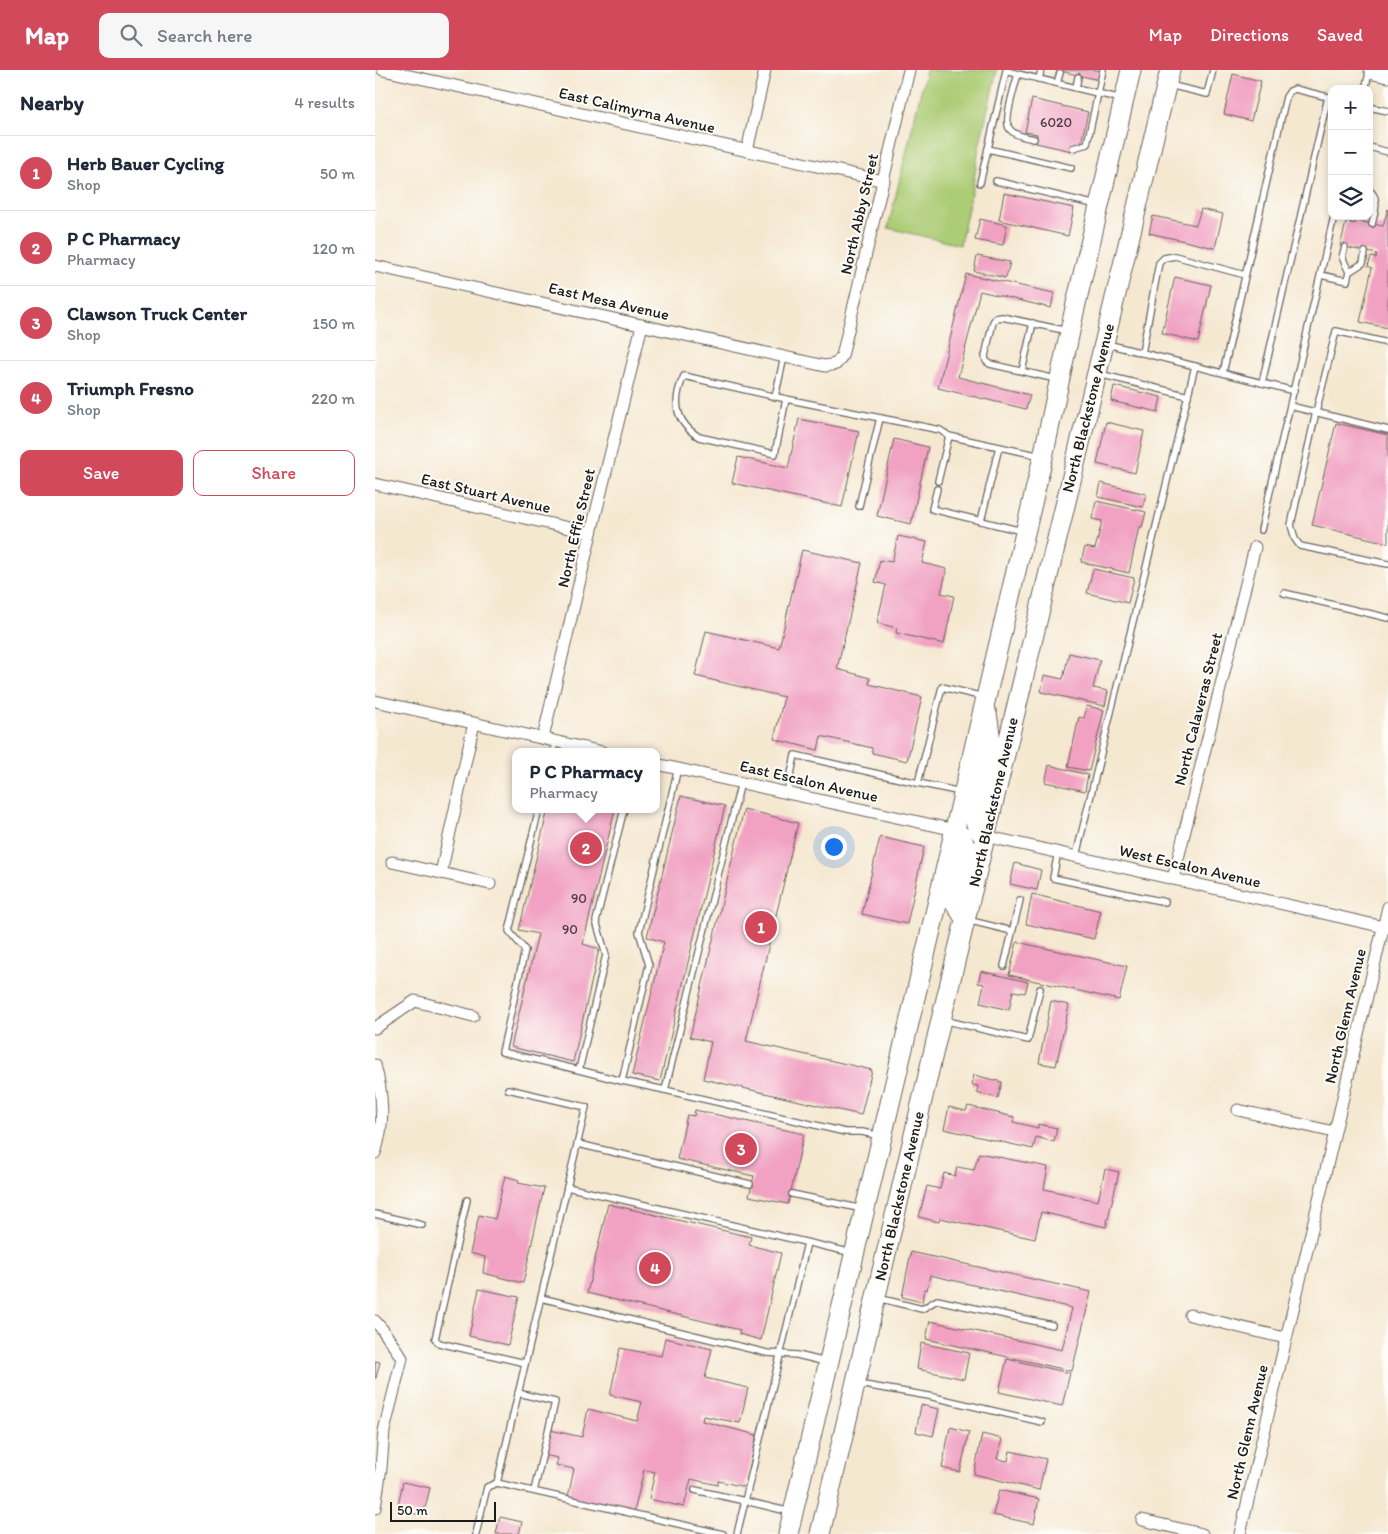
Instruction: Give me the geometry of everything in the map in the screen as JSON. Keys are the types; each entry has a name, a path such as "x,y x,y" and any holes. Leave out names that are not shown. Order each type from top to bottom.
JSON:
{"main road":[{"name":"North Blackstone Avenue","path":"788,1534 1043,457 1070,331 1131,70"},
{"path":"1374,70 1388,73"},
{"name":"North Blackstone Avenue","path":"819,1534 965,919 1169,77"},
{"path":"985,836 977,829 974,812 990,740 986,698"},
{"path":"955,830 961,836 966,848 955,903 965,919"}],"street":[{"name":"East Calimyrna Avenue","path":"383,70 884,181"},
{"path":"747,151 765,70"},
{"name":"North Abby Street","path":"836,364 842,356 909,70"},
{"name":"East Mesa Avenue","path":"375,266 825,366 836,364"},
{"name":"North Effie Street","path":"543,738 642,325"},
{"name":"East Stuart Avenue","path":"375,484 591,533"},
{"name":"North Calaveras Street","path":"1173,878 1255,546"},
{"path":"375,701 543,738 554,746 570,748"},
{"path":"441,873 474,723"},
{"name":"East Escalon Avenue","path":"660,765 955,830"},
{"name":"West Escalon Avenue","path":"985,836 1386,927"},
{"path":"392,862 490,884"},
{"name":"North Glenn Avenue","path":"1240,1534 1334,1132 1386,927 1388,907"},
{"path":"375,1028 415,1000 473,1016"},
{"path":"375,1065 381,1088 383,1115 379,1141 375,1152"},
{"path":"1238,1110 1334,1132"},
{"path":"1190,1315 1285,1338"},
{"path":"375,1321 382,1328 402,1358 384,1432 375,1508"},
{"path":"1143,1520 1202,1534"}],"lane":[{"path":"1039,79 1041,70"},
{"path":"1073,148 1087,144 1103,70"},
{"path":"1169,77 1207,94 1213,70"},
{"path":"1366,85 1370,70"},
{"path":"980,183 1007,71 1124,99"},
{"path":"1057,84 1060,73"},
{"path":"1018,74 1007,120 1009,128 1018,135 1034,139"},
{"path":"1076,88 1078,77"},
{"path":"1223,373 1287,97 1290,91 1295,89 1328,97"},
{"path":"1262,383 1328,106"},
{"path":"1373,108 1388,111"},
{"path":"988,149 1071,168"},
{"path":"1373,149 1388,152"},
{"path":"996,181 1099,206"},
{"path":"1373,192 1376,203 1373,219"},
{"path":"1261,530 1333,220"},
{"path":"1372,224 1373,220"},
{"path":"1321,275 1347,281 1349,272 1342,257 1345,247"},
{"path":"1349,272 1363,263 1365,252"},
{"path":"1142,353 1159,263 1164,258 1175,256 1245,275"},
{"path":"1059,380 990,364 985,356 993,322 996,318 1002,317 1070,331"},
{"path":"1022,371 1033,323"},
{"path":"1388,344 1336,331 1291,525 1295,539 1301,546 1388,564"},
{"path":"1105,343 1294,391"},
{"path":"775,397 784,357"},
{"path":"1076,856 1195,366"},
{"path":"1097,373 1188,396"},
{"path":"787,399 775,454 699,437 679,417 677,404 679,387 684,376 775,397 787,399 940,430 949,436 1043,457"},
{"path":"1290,406 1388,430"},
{"path":"859,506 880,418"},
{"path":"938,481 949,436"},
{"path":"981,521 999,447"},
{"path":"937,489 932,509 1025,531"},
{"path":"1284,593 1388,618"},
{"path":"918,783 942,687 986,698"},
{"path":"787,793 795,755 963,792"},
{"path":"622,1080 649,965 639,932 678,768"},
{"path":"665,1090 741,782"},
{"path":"538,813 509,931 525,950 502,1052 845,1132 862,1132 882,1136"},
{"path":"579,1070 606,955 596,921 623,813"},
{"path":"1059,852 1053,878 1165,902"},
{"path":"1004,966 1020,900"},
{"path":"965,919 1012,931"},
{"path":"941,1020 1028,1040 1039,989"},
{"path":"497,1483 586,1107 508,1089"},
{"path":"578,1144 749,1184"},
{"path":"567,1187 855,1253"},
{"path":"792,1194 865,1210"},
{"path":"467,1200 435,1339 439,1343 525,1363"},
{"path":"375,1214 422,1225"},
{"path":"737,1534 807,1243"},
{"path":"875,1297 922,1308 937,1300 1052,1325"},
{"path":"541,1298 767,1353 797,1355 828,1363"},
{"path":"855,1384 929,1396 1042,1422"},
{"path":"518,1394 555,1402 534,1491"},
{"path":"476,1534 487,1487 497,1483 723,1534"},
{"path":"695,1490 793,1513"}],"green space":[{"path":"926,70 997,70 979,147 960,245 888,228"}],"building":[{"path":"1056,70 1101,70 1099,80"},
{"path":"1233,74 1261,81 1251,121 1224,114"},
{"path":"1032,99 1088,112 1081,144 1078,143 1076,152 1036,143 1037,134 1025,132"},
{"path":"1004,193 1074,208 1068,236 999,220"},
{"path":"1201,209 1223,214 1215,248 1149,233 1153,216 1196,225"},
{"path":"1388,209 1388,328 1360,322 1372,268 1368,266 1371,257 1376,258 1377,254 1340,246 1347,220 1383,226"},
{"path":"980,219 1007,225 1003,245 975,240"},
{"path":"977,256 1010,262 1006,278 974,271"},
{"path":"966,274 1054,293 1051,308 980,291 958,377 1030,395 1026,409 938,388"},
{"path":"1175,277 1211,285 1198,342 1162,333"},
{"path":"1114,386 1161,397 1158,412 1111,401"},
{"path":"799,419 859,431 842,507 732,483 738,457 788,468"},
{"path":"1106,422 1144,431 1135,473 1097,464"},
{"path":"1336,423 1388,435 1388,543 1312,525"},
{"path":"894,439 928,447 911,524 877,516"},
{"path":"1101,483 1146,494 1143,507 1098,497"},
{"path":"1096,501 1146,512 1142,527 1139,527 1129,573 1081,562 1085,547 1095,549 1102,521 1092,519"},
{"path":"898,536 927,542 922,563 947,569 941,593 954,596 944,644 896,633 897,628 877,623 886,585 875,582 880,560 892,562"},
{"path":"802,550 862,563 837,669 870,678 869,684 922,697 907,761 872,753 872,748 821,736 818,750 774,739 784,697 695,676 706,631 779,648"},
{"path":"1093,569 1134,578 1128,603 1087,593"},
{"path":"1069,653 1100,660 1093,688 1108,691 1105,706 1041,692 1044,675 1063,679"},
{"path":"1087,706 1104,710 1089,771 1068,767 1079,717 1084,718"},
{"path":"1049,765 1088,775 1085,791 1045,782"},
{"path":"681,796 725,806 660,1081 632,1075 664,942 647,937"},
{"path":"744,809 798,823 746,1041 872,1070 861,1115 703,1079 711,1042 690,1037"},
{"path":"547,813 614,813 583,944 599,949 573,1062 511,1047 538,934 519,930"},
{"path":"880,837 924,847 907,924 862,914"},
{"path":"1015,863 1041,870 1037,890 1010,884"},
{"path":"1032,894 1101,911 1094,939 1026,924"},
{"path":"1017,942 1127,966 1119,1000 1009,975"},
{"path":"981,971 1028,982 1025,993 1013,991 1009,1010 980,1003 984,984 978,983"},
{"path":"1051,1001 1069,1005 1056,1066 1039,1063"},
{"path":"974,1075 1002,1082 998,1098 977,1093 978,1086 972,1085"},
{"path":"968,1106 1014,1117 1013,1122 1038,1128 1038,1124 1057,1128 1054,1142 1036,1137 1033,1149 944,1129 949,1107 966,1111"},
{"path":"695,1110 804,1134 788,1204 749,1196 754,1176 677,1159 687,1115 694,1116"},
{"path":"979,1153 1048,1167 1044,1189 1098,1201 1105,1169 1119,1172 1106,1227 1041,1212 1035,1239 940,1218 939,1222 919,1217 927,1186 940,1189 944,1173 955,1176 957,1167 974,1170"},
{"path":"505,1176 519,1180 518,1183 544,1188 523,1283 483,1273 485,1257 470,1253 479,1215 495,1219"},
{"path":"608,1204 751,1237 749,1245 781,1253 761,1340 739,1334 740,1330 587,1293"},
{"path":"911,1252 1091,1292 1072,1371 926,1339 930,1321 1062,1350 1072,1308 930,1275 927,1290 924,1289 922,1302 902,1297"},
{"path":"479,1289 519,1297 508,1345 469,1336"},
{"path":"665,1338 712,1349 705,1378 748,1388 740,1423 703,1416 702,1421 757,1435 745,1487 718,1481 718,1485 691,1479 684,1507 649,1499 655,1472 644,1470 634,1512 568,1497 574,1469 556,1465 558,1458 543,1455 550,1430 582,1437 588,1409 637,1421 642,1402 610,1395 620,1348 661,1356"},
{"path":"921,1343 969,1353 964,1379 917,1369"},
{"path":"1007,1359 1070,1373 1062,1406 999,1392"},
{"path":"375,1361 380,1362 376,1378 375,1378"},
{"path":"921,1405 939,1409 933,1436 916,1432"},
{"path":"950,1427 969,1432 960,1472 942,1468"},
{"path":"982,1434 1002,1439 997,1459 1008,1461 1010,1451 1046,1459 1039,1490 974,1474"},
{"path":"403,1482 430,1488 423,1516 397,1509"},
{"path":"999,1490 1039,1499 1034,1524 993,1515"},
{"path":"500,1517 522,1522 519,1534 496,1534"}],"place":[{"name":"P C Pharmacy","path":"586,848"},
{"name":"Herb Bauer Cycling","path":"761,927"},
{"name":"Clawson Truck Center","path":"741,1149"},
{"name":"Triumph Fresno","path":"655,1268"}]}
